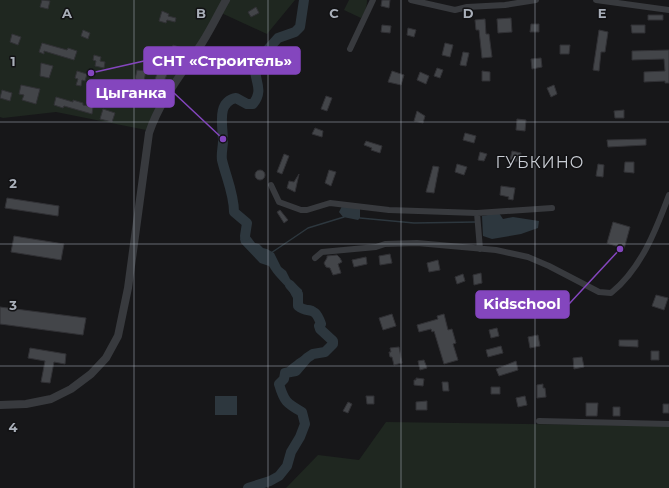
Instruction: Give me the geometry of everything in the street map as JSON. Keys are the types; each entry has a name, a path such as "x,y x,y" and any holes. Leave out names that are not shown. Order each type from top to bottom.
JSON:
{"street":[{"path":"0,405 26,404 51,399 72,389 106,358 113,346 118,336 128,288 149,133 154,118 168,94 203,42 226,0"},
{"path":"350,49 373,0"},
{"path":"411,0 455,10 467,7 505,5 536,0"},
{"path":"596,0 669,10"},
{"path":"271,185 279,202 301,210 307,210 330,203 389,210 477,213 552,208"},
{"path":"315,258 322,252 376,247 386,244 418,243 496,250 528,257 549,266 599,292 611,293 635,267 657,225 669,195"},
{"path":"477,213 480,249"},
{"path":"539,421 669,424"}],"shaded area":[{"path":"0,0 295,0 267,34 217,11 151,131 56,112 3,118 0,117"},
{"path":"349,0 367,0 366,9 361,18 344,10"},
{"path":"342,206 360,209 360,218 358,220 343,217 339,212"},
{"path":"499,213 503,219 513,217 539,221 538,228 521,234 492,239 483,236 482,216"},
{"path":"247,223 248,225 246,231 255,243 274,253 281,267 286,271 290,279 302,290 302,292 293,298 288,289 269,266 260,263 241,243 240,239 245,224"},
{"path":"308,305 316,308 320,315 314,317 306,311"},
{"path":"312,351 312,355 299,370 291,375 281,375 295,361"},
{"path":"215,396 237,396 237,415 215,415"},
{"path":"386,422 669,426 669,488 286,488 318,455 359,460"}],"building":[{"path":"42,0 50,1 48,9 40,7"},
{"path":"382,0 390,0 389,8 381,6"},
{"path":"256,7 259,13 251,17 248,12"},
{"path":"162,11 169,14 168,16 176,18 175,22 167,20 166,23 159,21"},
{"path":"648,15 663,15 663,20 648,20"},
{"path":"511,18 512,32 498,33 497,19"},
{"path":"485,19 486,34 489,34 492,57 482,58 479,30 476,30 475,20"},
{"path":"531,24 539,24 539,32 530,32"},
{"path":"382,25 391,26 390,33 381,32"},
{"path":"631,25 645,25 645,33 632,33"},
{"path":"408,28 416,30 414,37 407,35"},
{"path":"83,30 90,33 88,39 81,36"},
{"path":"599,30 608,32 605,52 601,52 599,71 593,70"},
{"path":"12,34 21,37 18,45 10,42"},
{"path":"42,43 67,50 68,48 77,51 74,60 44,51 44,54 39,52"},
{"path":"445,43 453,45 450,57 442,55"},
{"path":"173,45 182,48 178,60 169,57"},
{"path":"560,45 570,45 569,54 560,54"},
{"path":"669,50 669,83 665,83 665,81 644,82 644,72 665,71 664,59 632,60 632,51"},
{"path":"463,52 469,53 466,66 460,65"},
{"path":"94,55 101,57 100,61 105,62 104,68 95,66 96,61 93,60"},
{"path":"541,58 542,67 532,69 531,59"},
{"path":"41,63 53,66 49,78 40,76"},
{"path":"159,68 168,72 160,91 152,88"},
{"path":"437,68 443,70 440,78 434,76"},
{"path":"137,70 146,71 144,81 135,79"},
{"path":"77,71 87,74 85,81 82,80 81,86 76,85 78,79 75,78"},
{"path":"392,71 404,75 401,85 388,82"},
{"path":"482,71 490,72 490,81 482,81"},
{"path":"420,72 429,76 426,84 417,80"},
{"path":"21,85 40,89 36,104 22,100 24,95 19,94"},
{"path":"554,85 557,94 551,97 547,88"},
{"path":"2,90 12,93 10,101 0,98"},
{"path":"326,96 332,98 327,111 321,109"},
{"path":"56,97 73,102 73,100 83,103 83,105 93,107 92,114 64,106 63,108 54,105"},
{"path":"103,109 115,113 112,122 100,119"},
{"path":"624,110 624,118 615,118 614,111"},
{"path":"417,111 425,116 423,123 414,121"},
{"path":"517,119 526,120 525,131 516,130"},
{"path":"315,128 323,131 322,137 312,134"},
{"path":"465,133 476,136 474,143 463,140"},
{"path":"646,139 646,145 608,147 607,140"},
{"path":"366,141 382,146 380,153 371,150 372,148 364,145"},
{"path":"512,151 521,153 520,162 510,160"},
{"path":"480,152 487,154 484,161 478,160"},
{"path":"284,154 289,156 282,174 277,172"},
{"path":"625,162 634,162 634,173 624,172"},
{"path":"457,164 467,167 464,175 455,172"},
{"path":"598,164 604,165 603,177 596,176"},
{"path":"433,166 439,167 434,193 426,192"},
{"path":"258,170 262,170 264,171 264,179 258,180 255,177 255,173"},
{"path":"329,170 336,172 331,186 325,183"},
{"path":"299,174 295,192 287,188 289,181 294,182"},
{"path":"501,186 515,188 513,200 508,199 509,197 500,195"},
{"path":"7,198 59,206 58,216 5,208"},
{"path":"280,210 288,220 284,223 277,212"},
{"path":"613,222 630,227 624,249 607,243"},
{"path":"14,236 64,244 61,260 11,252"},
{"path":"390,254 392,263 380,265 379,256"},
{"path":"337,255 342,262 338,264 341,273 333,275 330,268 326,267 324,263 327,256"},
{"path":"366,257 367,264 354,267 352,260"},
{"path":"438,260 440,270 429,272 427,263"},
{"path":"481,273 482,283 474,285 473,275"},
{"path":"463,274 465,281 457,284 455,277"},
{"path":"656,295 668,298 664,310 652,306"},
{"path":"0,307 86,318 83,335 0,324"},
{"path":"392,314 396,326 383,330 379,318"},
{"path":"444,314 448,330 452,329 456,343 453,344 458,360 444,364 434,331 432,332 431,329 419,332 417,325 438,319 437,316"},
{"path":"497,328 499,336 491,338 489,330"},
{"path":"538,335 540,346 530,348 528,337"},
{"path":"619,340 638,340 638,347 619,346"},
{"path":"501,346 503,353 488,357 486,350"},
{"path":"399,347 402,363 394,365 392,357 390,357 390,348"},
{"path":"30,348 66,354 65,364 54,362 50,383 41,382 45,361 28,358"},
{"path":"651,351 659,351 659,360 651,360"},
{"path":"582,357 584,367 574,369 573,358"},
{"path":"424,360 427,368 420,370 418,361"},
{"path":"516,361 518,370 499,376 496,369"},
{"path":"416,378 424,379 423,386 414,385 414,380 416,380"},
{"path":"442,382 448,382 449,391 443,391"},
{"path":"543,384 546,397 537,398 537,385"},
{"path":"491,387 500,387 500,394 491,394"},
{"path":"366,396 374,396 374,404 367,404"},
{"path":"525,396 527,405 518,407 516,398"},
{"path":"427,401 427,410 416,410 416,402"},
{"path":"348,402 352,404 348,413 343,411"},
{"path":"586,403 598,403 597,416 586,416"},
{"path":"663,404 669,404 669,413 663,413"},
{"path":"613,407 620,407 620,416 613,416"}],"waterway":[{"path":"245,236 247,223 234,212 234,205 222,160 223,109 230,100 236,98 247,104 253,104 258,94 255,64 278,38 295,32 300,27 304,0"},
{"path":"271,253 308,228 344,217"},
{"path":"360,218 414,223 476,222"},
{"path":"248,488 270,481 279,476 287,466 291,452 300,437 305,424 302,412 289,404 282,394 279,384 284,379 285,373 296,371 307,358 313,354 325,352 333,344 333,341 320,329 319,326 321,324 316,314 298,306 298,294 290,285"}],"place":[{"name":"СНТ «Строитель»","path":"91,73"},
{"name":"Цыганка","path":"223,139"},
{"name":"Kidschool","path":"620,249"}],"district":[{"name":"ГУБКИНО","path":"540,162"}]}
